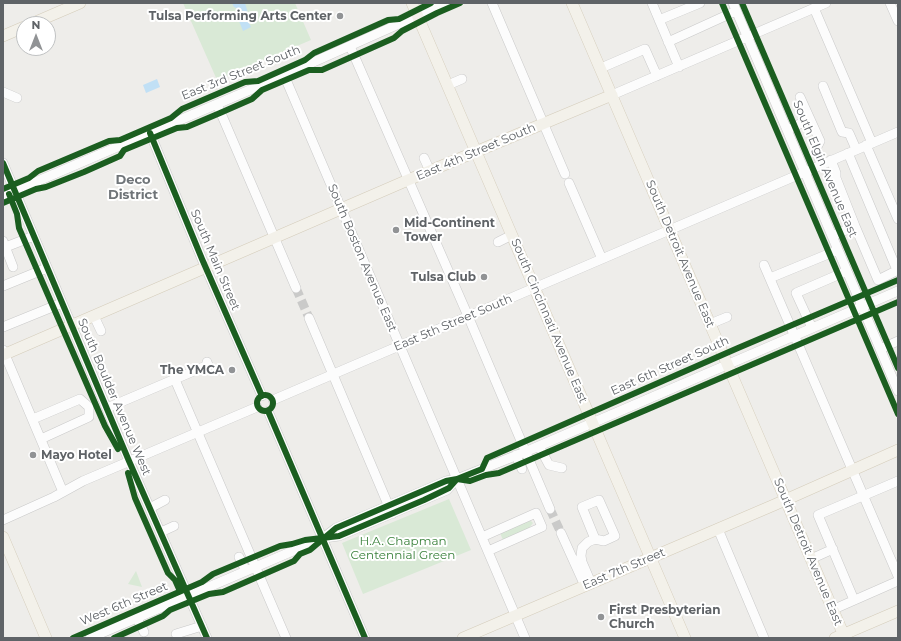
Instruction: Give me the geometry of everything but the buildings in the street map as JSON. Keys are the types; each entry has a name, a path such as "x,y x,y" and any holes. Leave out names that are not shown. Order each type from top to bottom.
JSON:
{"main road":[{"path":"50,16 80,3"},
{"name":"South Cincinnati Avenue East","path":"412,3 685,638"},
{"name":"South Detroit Avenue East","path":"572,3 811,560 832,610 841,637"},
{"path":"3,36 16,30"},
{"name":"East 4th Street South","path":"3,353 94,316 408,180 612,95"},
{"name":"East 7th Street","path":"463,638 898,450"},
{"path":"3,537 46,638"},
{"path":"841,637 898,611"}],"street":[{"name":"East 3rd Street South","path":"3,196 284,75 446,3"},
{"path":"492,3 565,174"},
{"path":"652,3 679,67"},
{"path":"659,20 700,3"},
{"path":"890,3 898,21"},
{"path":"821,5 869,144 898,218"},
{"name":"East 4th Street South","path":"612,95 821,5"},
{"path":"668,42 734,7"},
{"name":"South Elgin Avenue East","path":"734,7 880,349 895,378 898,391"},
{"path":"350,46 468,316 550,509"},
{"path":"601,68 645,49 657,76"},
{"name":"South Boston Avenue East","path":"284,75 525,638"},
{"path":"448,85 462,79"},
{"path":"823,86 842,132 849,133 852,151 898,270 878,280 836,178 836,172 831,160"},
{"path":"3,92 17,98"},
{"path":"800,97 820,141 816,149 822,164"},
{"path":"217,104 296,288"},
{"path":"787,130 810,120"},
{"name":"East 5th Street South","path":"273,400 898,132"},
{"name":"South Main Street","path":"150,133 262,396"},
{"path":"424,158 430,171"},
{"name":"South Boulder Avenue West","path":"3,163 106,404 129,462 207,638"},
{"path":"569,183 602,259"},
{"path":"832,236 856,226"},
{"path":"498,242 512,235"},
{"path":"13,267 4,246 34,236"},
{"path":"770,278 838,250"},
{"path":"764,265 898,576"},
{"path":"3,286 47,268"},
{"path":"812,328 796,293 847,271"},
{"name":"East 6th Street South","path":"323,538 339,536 446,481 458,480 525,452 898,291"},
{"path":"771,305 780,300"},
{"path":"3,327 62,303"},
{"path":"94,316 101,331"},
{"path":"710,324 727,316"},
{"path":"309,318 390,510"},
{"path":"880,349 898,341"},
{"path":"3,353 63,492"},
{"path":"89,407 106,404 208,365 207,362"},
{"path":"176,382 286,638"},
{"path":"262,396 269,396 273,400 273,407 268,411 262,411 257,407 258,400 262,396"},
{"path":"32,419 80,399 89,407 89,417 41,439"},
{"path":"3,520 39,504 83,481 257,407"},
{"path":"268,411 365,638"},
{"path":"539,446 549,465 562,468"},
{"path":"516,455 522,469"},
{"path":"854,600 818,515 898,482"},
{"path":"150,508 165,500"},
{"path":"588,584 581,556 582,548 594,539 604,541 615,536 599,500 582,507 594,539"},
{"path":"482,537 536,512 542,527 488,551"},
{"path":"161,532 174,526"},
{"path":"718,529 764,638"},
{"path":"561,534 588,584"},
{"name":"West 6th Street","path":"90,638 106,635 136,618 323,538"},
{"path":"811,560 833,549"},
{"path":"239,557 246,571"},
{"path":"832,610 898,581"},
{"path":"136,618 144,632"},
{"path":"176,634 202,626"}],"green space":[{"path":"183,3 295,3 311,40 217,80"},
{"name":"H.A. Chapman Centennial Green","path":"449,499 471,550 363,594 342,543"},
{"path":"530,520 533,523 529,528 503,540 500,533"},
{"path":"136,571 142,587 128,584"}],"water":[{"path":"232,3 245,3 248,13 252,19 249,23 251,27 243,31 239,21 244,14 243,11 234,7"},
{"path":"157,79 160,87 146,93 143,85"}],"tunnel":[{"path":"296,288 309,318"},
{"path":"550,509 561,533"}],"cycle path":[{"path":"3,189 29,178 38,171 109,141 120,140 171,118 182,109 245,82 258,81 305,60 314,53 388,20 399,19 431,3"},
{"path":"3,203 36,189 46,187 84,172 120,156 124,150 177,128 187,127 220,113 252,99 262,90 309,70 322,70 394,38 402,31 460,3"},
{"path":"722,3 898,414"},
{"path":"742,3 898,368"},
{"path":"150,133 202,259 262,396"},
{"path":"3,163 129,461 207,638"},
{"path":"9,194 17,214 19,228 105,426 118,449"},
{"path":"73,638 202,582 213,574 280,546 305,540 339,536 424,500 449,488 457,479 482,469 487,458 898,280"},
{"path":"114,638 163,616 170,610 209,594 223,592 294,561 300,554 310,550 336,528 446,481 457,479 470,481 486,475 499,473 898,302"},
{"path":"262,395 268,395 273,400 273,403 271,409 268,411 262,411 257,406 257,400 262,395"},
{"path":"268,411 365,638"},
{"path":"128,473 135,498 168,573 175,580 179,589"}],"place":[{"name":"Tulsa Performing Arts Center","path":"340,16"},
{"name":"Mid-Continent Tower","path":"396,230"},
{"name":"Tulsa Club","path":"484,277"},
{"name":"The YMCA","path":"232,370"},
{"name":"Mayo Hotel","path":"33,455"},
{"name":"First Presbyterian Church","path":"601,617"}],"district":[{"name":"Deco District","path":"133,188"}]}
